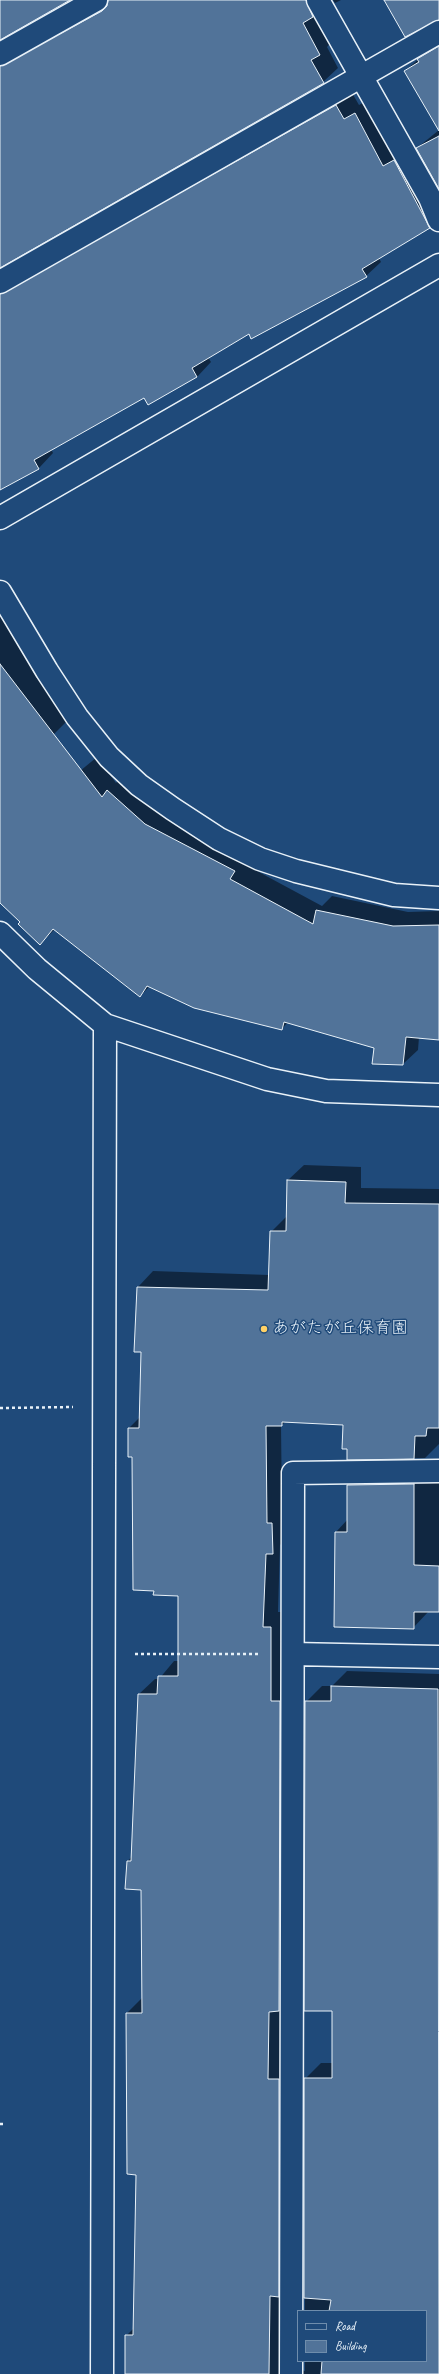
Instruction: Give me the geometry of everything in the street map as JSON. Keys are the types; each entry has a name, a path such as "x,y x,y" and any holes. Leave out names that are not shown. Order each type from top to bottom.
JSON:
{"street":[{"path":"0,54 96,0"},
{"path":"318,0 362,75 430,198 439,220"},
{"path":"0,282 439,32"},
{"path":"0,518 439,265"},
{"path":"0,592 47,671 77,717 109,757 139,785 167,805 219,839 260,859 296,871 394,895 439,898"},
{"path":"0,933 37,969 105,1025 267,1079 326,1091 439,1095"},
{"path":"102,2374 105,1025"},
{"path":"291,2374 293,1473 439,1471"},
{"path":"293,1654 439,1657"}],"path":[{"path":"0,1408 103,1407"},
{"path":"103,1654 293,1654"}],"building":[{"path":"0,0 70,0 0,40"},
{"path":"108,0 306,0 313,17 303,23 320,55 311,60 324,83 0,268 0,66 102,11 107,6"},
{"path":"384,0 439,0 439,20 405,37"},
{"path":"439,46 439,131 404,71 419,62 417,59"},
{"path":"336,105 344,119 355,113 383,166 394,160 430,228 362,269 367,277 251,339 249,334 192,368 197,377 148,405 144,398 34,460 39,469 0,490 0,294"},
{"path":"439,136 439,189 416,148"},
{"path":"0,664 102,797 107,790 145,824 235,871 230,879 313,924 316,910 393,926 439,925 439,1040 406,1037 403,1065 372,1064 374,1048 284,1022 282,1030 194,1008 147,986 140,997 53,929 40,945 18,924 20,922 0,903"},
{"path":"287,1180 346,1182 345,1203 439,1204 439,1428 427,1428 426,1436 415,1436 414,1459 347,1460 347,1449 342,1449 343,1425 282,1422 282,1426 266,1426 267,1523 272,1523 273,1554 266,1554 263,1627 271,1627 271,1701 280,1701 279,2011 269,2012 268,2079 279,2079 279,2297 270,2296 269,2374 125,2374 125,2335 133,2335 136,2175 127,2174 126,2013 142,2013 141,1890 125,1889 127,1861 131,1861 138,1694 157,1694 158,1676 178,1676 178,1596 153,1595 154,1591 133,1590 132,1457 128,1457 128,1428 139,1428 141,1352 134,1352 137,1287 268,1290 270,1231 286,1231"},
{"path":"414,1484 414,1565 439,1566 439,1612 414,1612 414,1629 334,1627 335,1532 347,1532 347,1485"},
{"path":"331,1686 438,1689 439,2374 321,2374 322,2362 427,2362 427,2310 329,2310 331,2300 304,2298 304,2078 332,2078 332,2011 304,2011 305,1701 331,1701"}],"place":[{"name":"あがたが丘保育園","path":"264,1329"}]}
